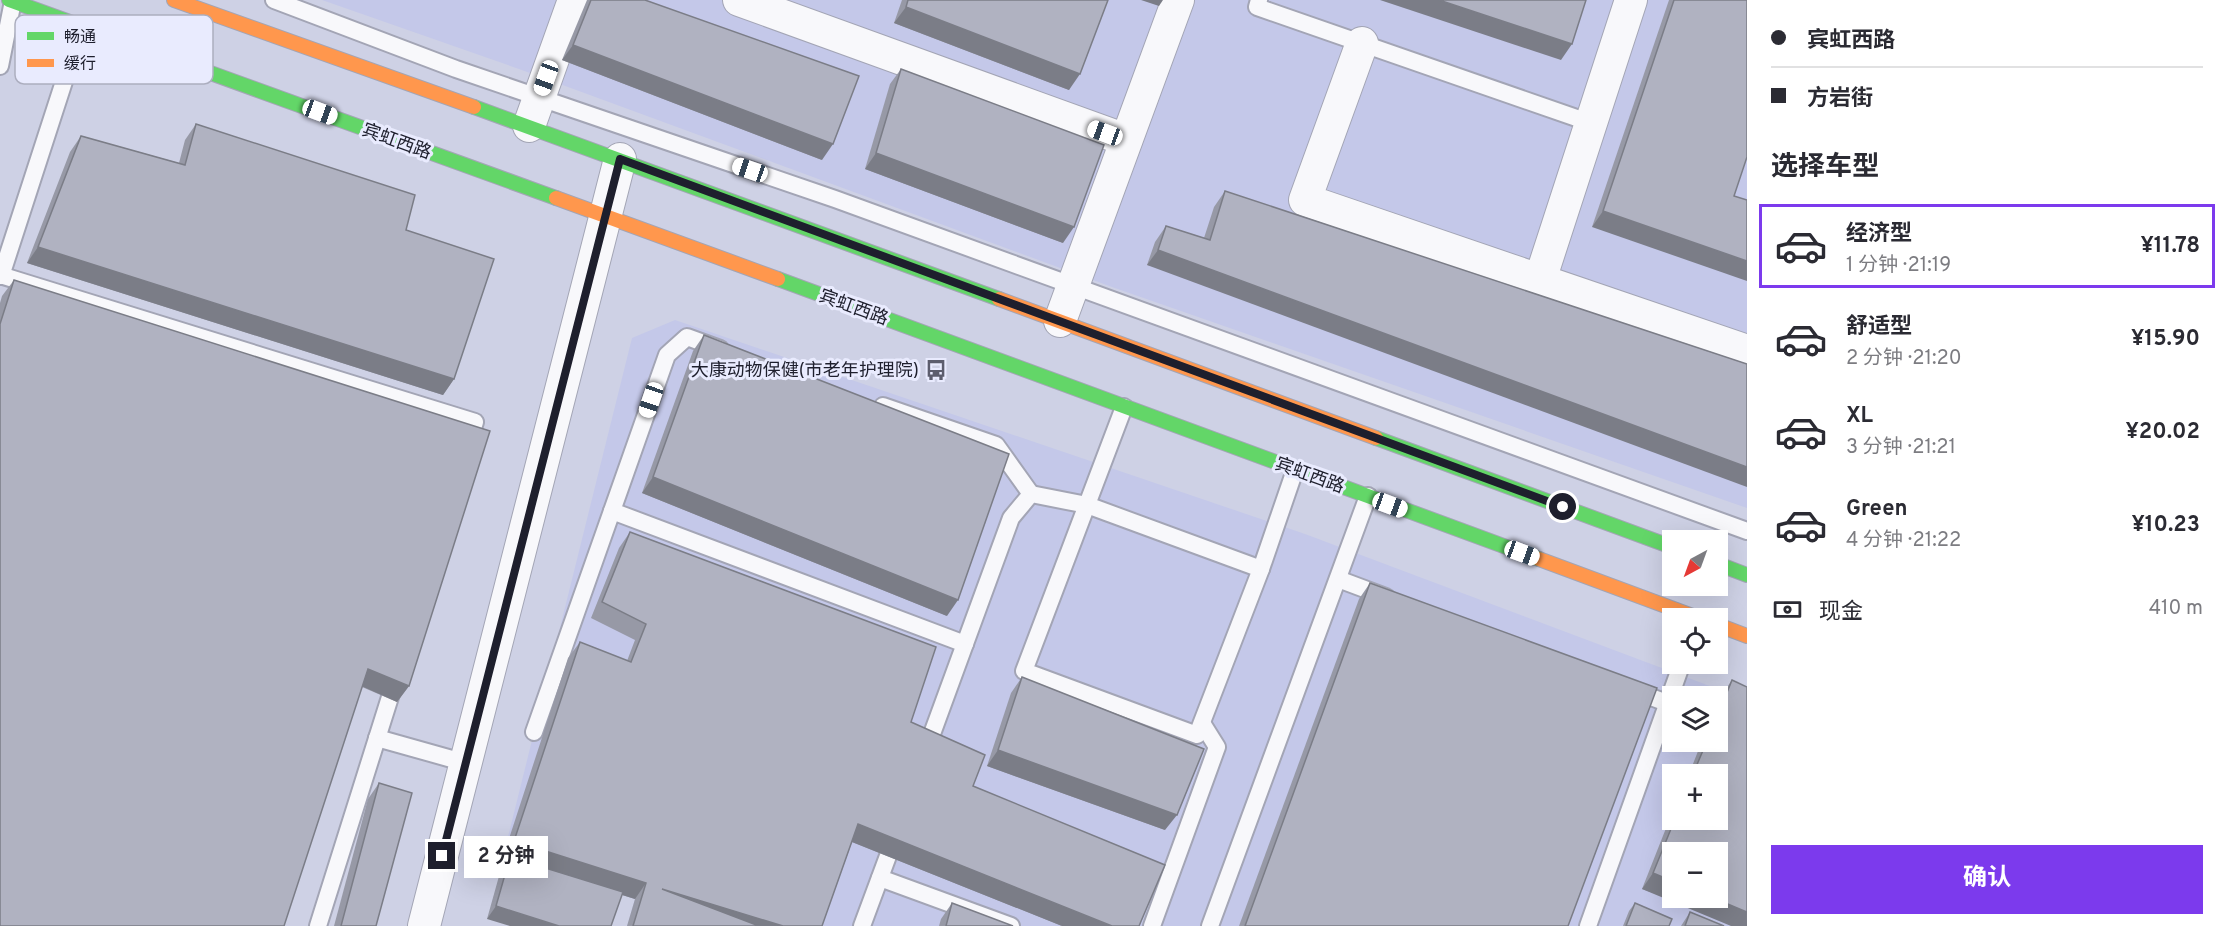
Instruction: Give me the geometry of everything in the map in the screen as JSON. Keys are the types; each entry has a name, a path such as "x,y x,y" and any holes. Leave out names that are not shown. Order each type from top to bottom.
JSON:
{"main road":[{"path":"174,0 289,41 534,112 620,159 1662,544"},
{"name":"宾虹西路","path":"10,1 49,15"},
{"name":"宾虹西路","path":"213,74 1671,608"},
{"path":"1728,568 1747,575"},
{"path":"1728,629 1747,636"}],"street":[{"path":"534,112 574,0"},
{"path":"739,0 1126,140"},
{"path":"1060,321 1178,0"},
{"path":"1540,280 1630,0"},
{"path":"1362,43 1305,200 1747,351"},
{"path":"424,926 620,159"}],"lane":[{"path":"274,0 302,5 534,112 835,199 1747,531"},
{"path":"1259,0 1257,7 1591,123"},
{"path":"0,66 10,1"},
{"path":"289,41 302,5"},
{"path":"63,84 1,275 475,422 461,467"},
{"path":"534,732 667,355 687,338 732,353"},
{"path":"864,399 996,446 1031,494 1087,505 1261,569"},
{"path":"1124,407 1024,671 1197,735 1261,569 1295,470"},
{"path":"920,767 1011,518 1031,494"},
{"path":"1210,926 1368,496"},
{"path":"612,511 965,644"},
{"path":"1338,579 1404,604"},
{"path":"318,926 401,659"},
{"path":"1612,682 1662,701"},
{"path":"1588,926 1662,720"},
{"path":"1152,926 1217,747 1202,723"},
{"path":"377,738 466,763"},
{"path":"862,926 900,822"},
{"path":"880,878 1011,926"}],"shaded area":[{"path":"322,0 1747,0 1747,508 1112,287 519,69"},
{"path":"675,320 1305,534 1662,668 1662,674 1678,674 1710,686 1662,686 1662,752 1728,752 1728,693 1747,700 1747,926 627,926 635,899 503,857 632,338"}],"building":[{"path":"591,0 645,0 859,76 833,144 573,45"},
{"path":"908,0 1108,0 1080,74 906,7"},
{"path":"1439,0 1586,0 1572,44"},
{"path":"1674,0 1747,0 1747,157 1734,196 1747,200 1747,261 1603,211"},
{"path":"901,69 1104,145 1074,227 876,153"},
{"path":"196,124 415,195 406,230 494,259 454,379 38,247 81,136 185,165"},
{"path":"1225,191 1747,364 1747,467 1158,250 1166,226 1210,240"},
{"path":"14,280 490,431 409,686 368,669 284,926 0,926 0,324"},
{"path":"704,335 1009,454 958,600 653,477"},
{"path":"630,532 936,647 911,722 985,755 973,786 1165,865 1139,926 1112,926 858,824 822,926 783,926 662,889 759,926 633,926 646,883 514,841 580,642 631,662 646,624 602,602"},
{"path":"1370,583 1657,688 1568,926 1245,926"},
{"path":"1022,677 1204,749 1177,815 998,750"},
{"path":"1732,680 1747,687 1747,912 1728,904 1728,842 1666,842 1671,830 1728,830 1728,764 1697,764 1702,752 1728,752 1728,690"},
{"path":"379,783 412,793 376,926 341,926"},
{"path":"1662,851 1662,877 1653,873"},
{"path":"510,857 623,892 611,926 559,926 496,906"},
{"path":"952,903 1013,926 946,926"},
{"path":"1635,903 1672,919 1669,926 1626,926"},
{"path":"1690,912 1724,926 1685,926"}],"traffic: fast":[{"path":"9,0 50,15"},
{"path":"213,74 556,198"},
{"path":"474,107 999,299"},
{"path":"778,279 1539,559"},
{"path":"1376,438 1662,543"},
{"path":"1728,568 1747,575"}],"traffic: slow":[{"path":"174,0 474,107"},
{"path":"556,198 778,279"},
{"path":"999,299 1376,438"},
{"path":"1539,559 1671,608"},
{"path":"1728,629 1747,636"}],"place":[{"name":"大康动物保健(市老年护理院)","path":"936,370"}],"route":[{"path":"442,856 620,159 1563,507"}]}
